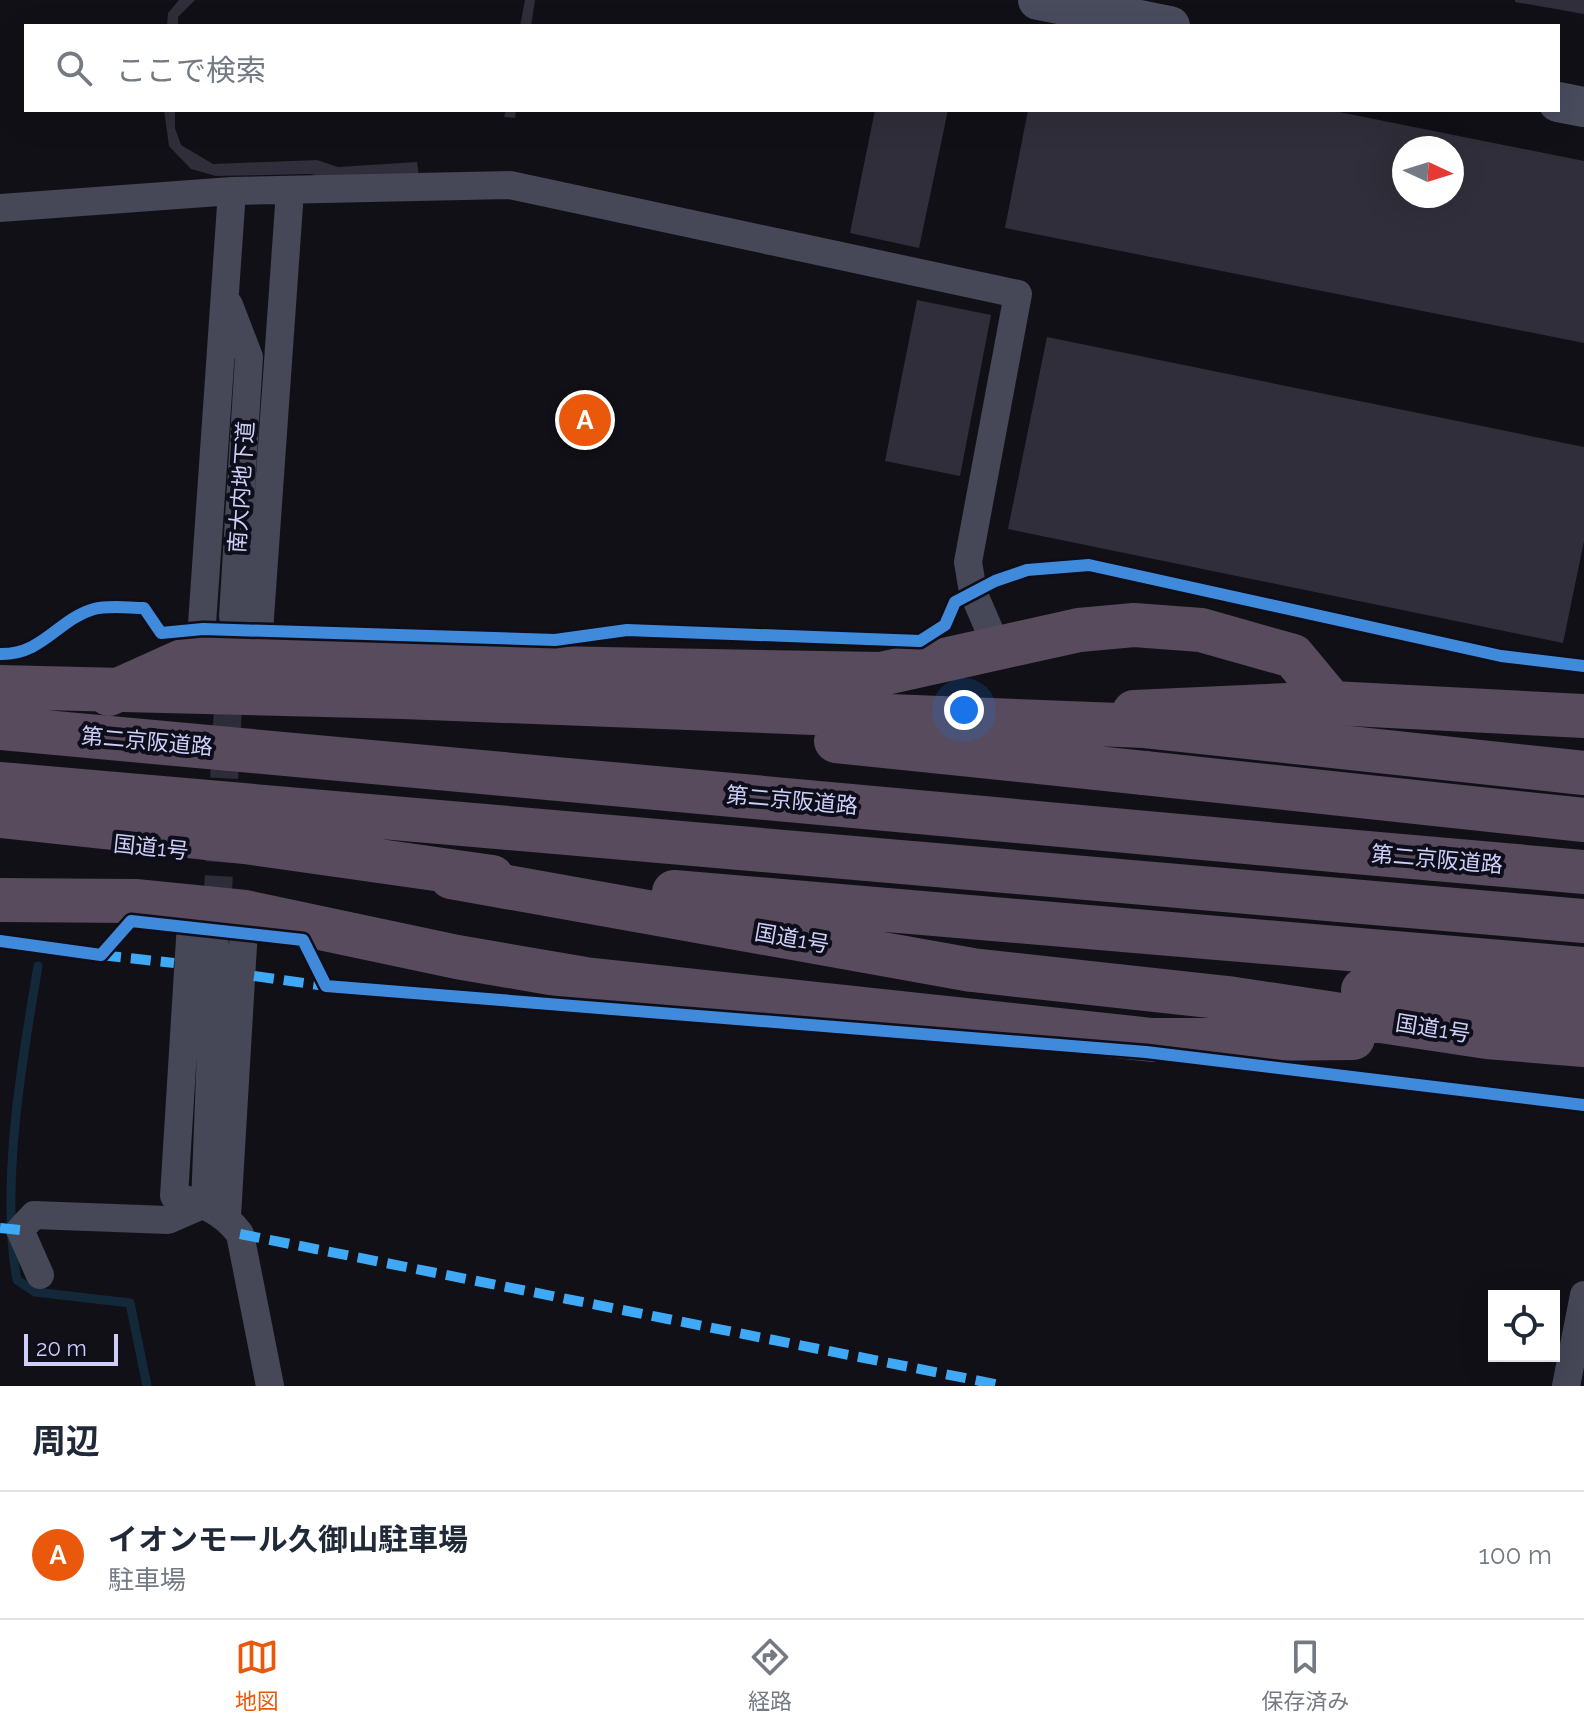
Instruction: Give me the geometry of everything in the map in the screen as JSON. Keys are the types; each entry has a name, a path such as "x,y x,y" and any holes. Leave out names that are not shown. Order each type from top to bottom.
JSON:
{"highway":[{"path":"92,702 200,653 488,667 881,674 1093,629 1134,625 1201,630 1293,656 1332,703"},
{"path":"0,687 403,697 1145,726 1584,773"},
{"path":"403,697 1584,820"},
{"path":"0,698 643,722 1015,717 1332,703 1584,716"},
{"name":"第二京阪道路","path":"0,728 1584,872"},
{"path":"0,784 1584,921"},
{"path":"0,816 245,842 1126,967 1584,1011"},
{"name":"国道1号","path":"0,833 453,877 972,970 1228,998 1487,1037 1584,1045"},
{"path":"492,877 1584,969"},
{"path":"0,900 135,901 245,912 457,957 585,979 1152,1040 1487,1037"}],"street":[{"path":"1038,0 1160,24"},
{"path":"1560,102 1584,107"},
{"path":"0,208 232,191 510,185 1018,294 968,562 973,592 998,650"},
{"path":"200,653 232,191"},
{"path":"261,655 259,632 290,191"},
{"path":"225,297 249,357"},
{"path":"249,357 282,311"},
{"name":"南大内地下道","path":"233,616 249,357"},
{"path":"192,907 174,1196 216,1210 240,1234 270,1386"},
{"path":"216,1210 245,912"},
{"path":"215,946 216,1210"},
{"path":"40,1275 20,1230 34,1215 168,1220 216,1210"},
{"path":"1573,1375 1584,1295"}],"building":[{"path":"179,0 195,0 178,17 178,24 167,24 168,13"},
{"path":"525,0 535,0 531,24 520,24"},
{"path":"1584,0 1584,14 1515,2"},
{"path":"164,112 175,112 175,128 181,145 213,164 317,160 338,167 417,162 419,176 331,179 311,174 216,176 191,169 169,146"},
{"path":"505,112 516,112 515,118 504,117"},
{"path":"875,112 948,112 919,248 850,233"},
{"path":"1028,112 1339,112 1459,136 1392,136 1392,208 1464,208 1464,137 1584,161 1584,343 1005,228"},
{"path":"917,300 991,315 960,476 885,461"},
{"path":"1047,337 1584,447 1584,541 1563,643 1008,529"}],"waterway":[{"path":"38,966 20,1082 12,1165 12,1244 17,1280 35,1292 130,1303 147,1386"}],"tunnel":[{"path":"215,946 233,616"}],"marked path":[{"path":"101,955 174,963"},
{"path":"254,976 326,986"},
{"path":"0,1228 20,1230"},
{"path":"240,1234 1005,1386"}],"cycle path":[{"path":"0,654 28,649 81,614 112,607 144,608 161,633 203,629 555,640 627,630 920,641 945,625 955,602 995,581 1027,570 1089,565 1501,656 1584,666"},
{"path":"0,941 101,955 131,921 303,940 326,986 1146,1052 1584,1105"}],"place":[{"name":"イオンモール久御山駐車場","path":"585,420"}]}
